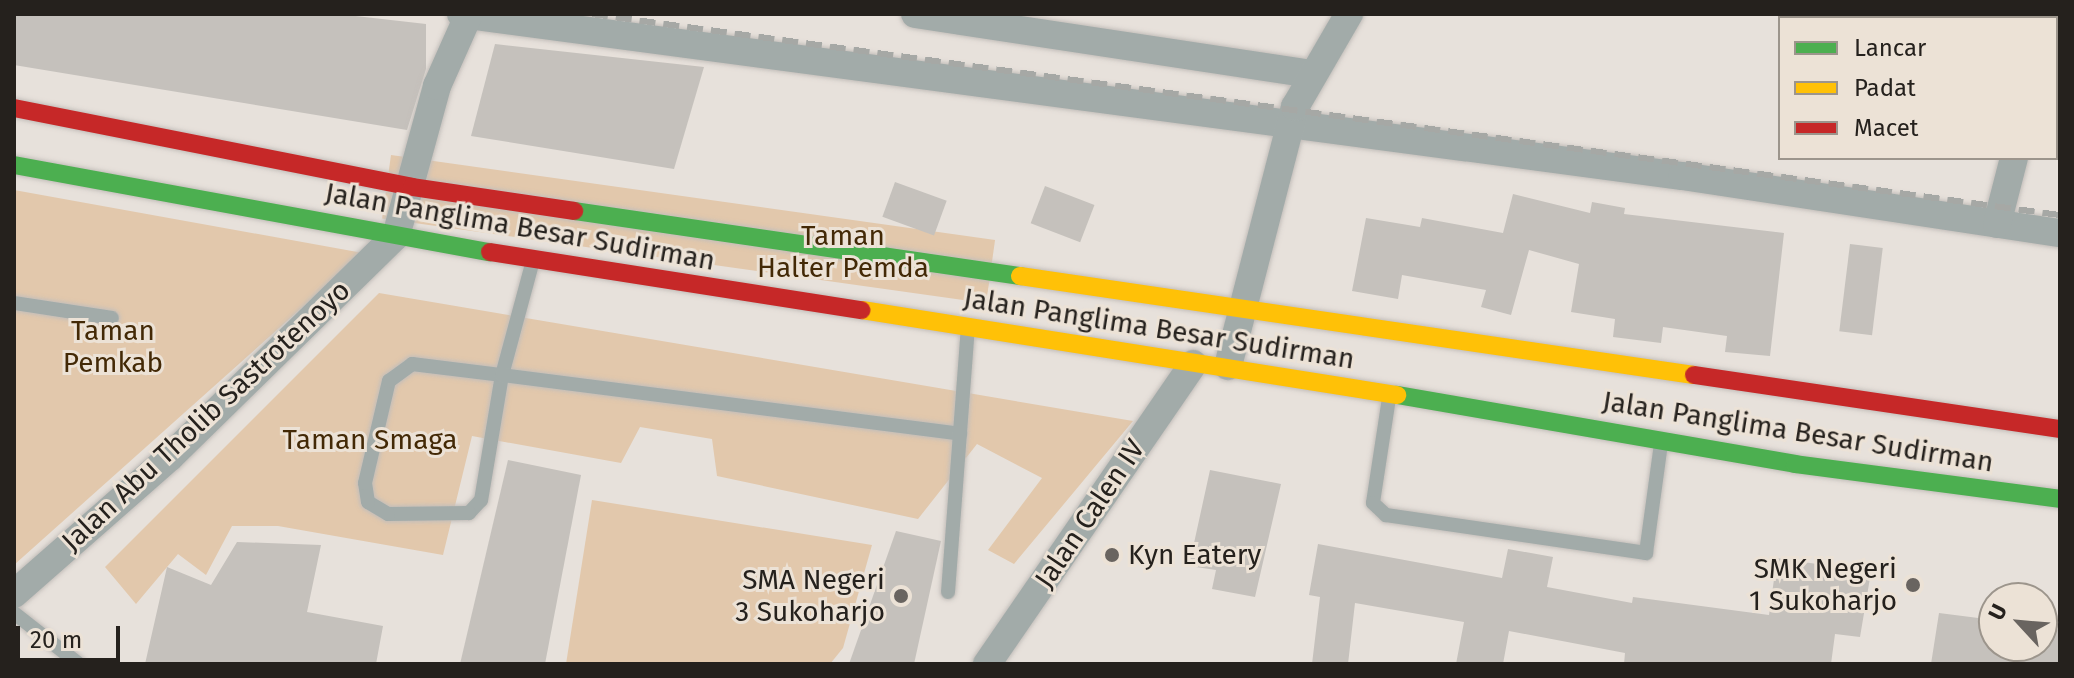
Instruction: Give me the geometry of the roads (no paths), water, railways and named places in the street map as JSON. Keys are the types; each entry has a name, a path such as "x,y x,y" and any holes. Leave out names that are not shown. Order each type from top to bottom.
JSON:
{"main road":[{"path":"14,108 412,187 1243,306 2060,429"},
{"name":"Jalan Panglima Besar Sudirman","path":"14,165 534,260 1193,364 1228,366 1661,441 2060,499"}],"street":[{"path":"396,236 412,187 437,86 466,14 1289,124 2060,233"},
{"path":"915,14 1076,36 1310,74"},
{"path":"1043,14 1076,36"},
{"path":"1228,366 1289,124 1337,19"},
{"path":"1997,224 2013,160"},
{"name":"Jalan Abu Tholib Sastrotenoyo","path":"14,594 170,457 396,236"},
{"name":"Jalan Calen IV","path":"987,664 1193,364"}],"lane":[{"path":"534,260 502,375 481,500 469,513 388,514 368,502 365,483 389,381 402,368 412,364 502,375 960,434"},
{"path":"14,303 112,318"},
{"path":"948,592 968,328"},
{"path":"1389,394 1373,503 1386,515 1646,553 1661,441"},
{"path":"14,613 79,664"}],"railway":[{"path":"592,14 2060,215"}],"place":[{"name":"Kyn Eatery","path":"1112,555"},
{"name":"SMK Negeri 1 Sukoharjo","path":"1913,585"},
{"name":"SMA Negeri 3 Sukoharjo","path":"901,596"}],"park label":[{"name":"Taman Halter Pemda","path":"843,252"},
{"name":"Taman Pemkab","path":"113,347"},
{"name":"Taman Smaga","path":"370,440"}]}
